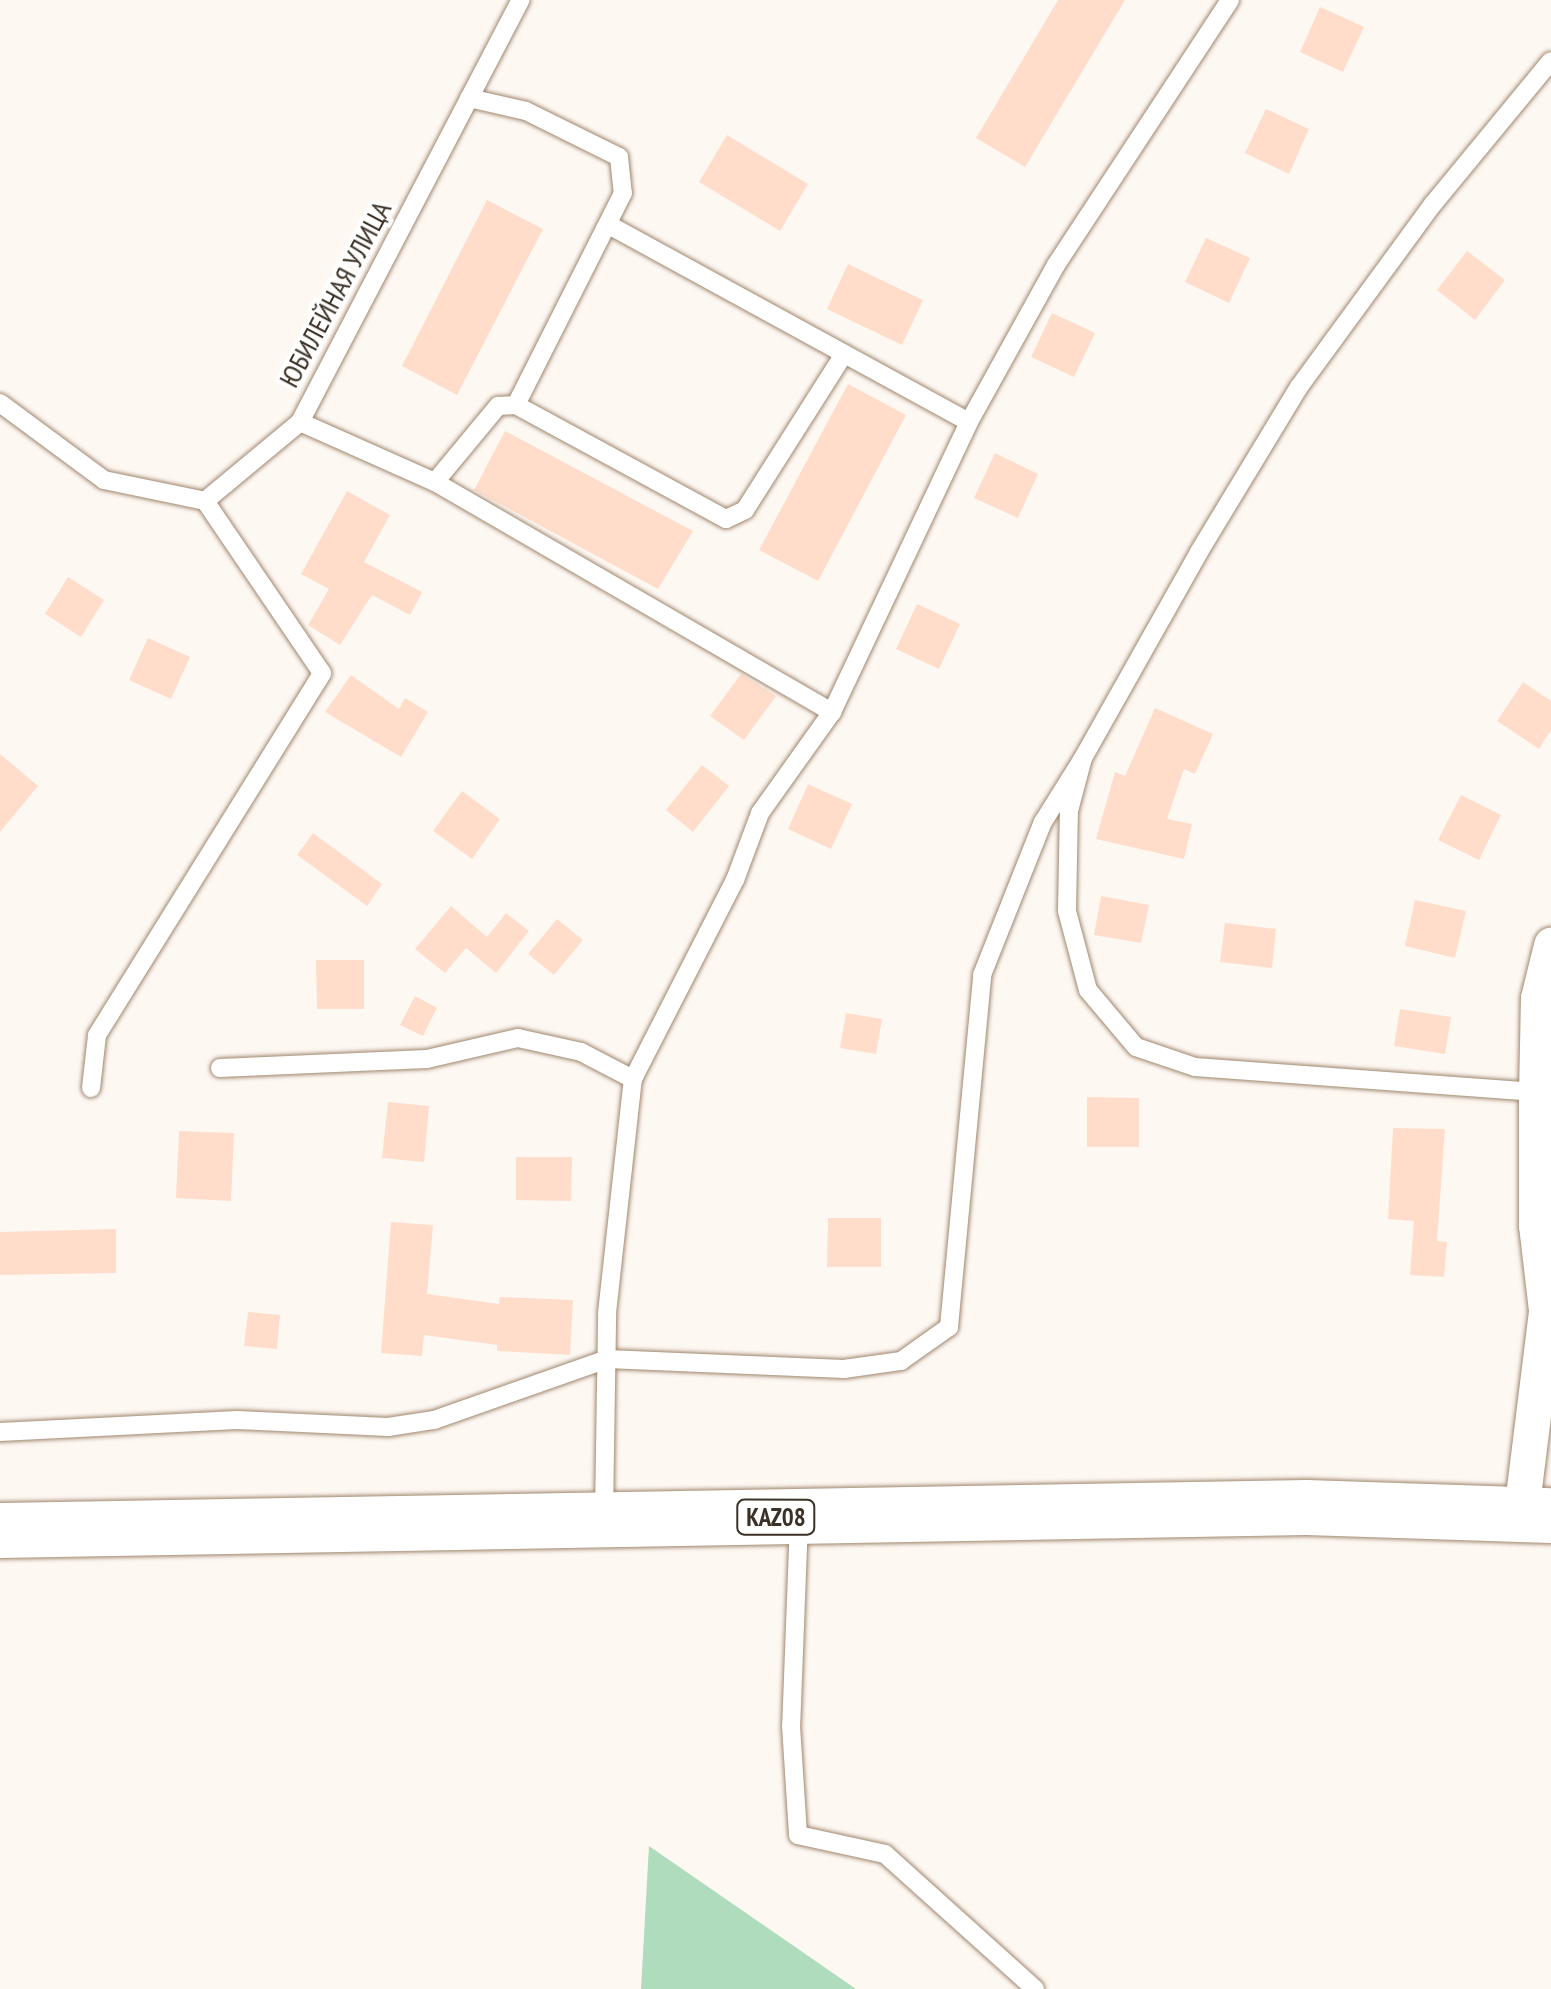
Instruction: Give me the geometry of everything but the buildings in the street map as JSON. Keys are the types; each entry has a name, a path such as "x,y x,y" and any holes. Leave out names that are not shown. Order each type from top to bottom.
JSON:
{"highway":[{"name":"KAZ08","path":"0,1530 1306,1508 1536,1513"}],"street":[{"path":"1536,1513 1548,1311 1536,1225 1538,998 1551,946"}],"lane":[{"name":"ЮБИЛЕЙНАЯ УЛИЦА","path":"205,501 300,422 521,0"},
{"path":"604,1519 607,1359 634,1079 735,880 760,813 832,712 969,422 1056,264 1221,3"},
{"path":"0,1432 237,1420 388,1427 434,1420 607,1359 844,1368 901,1361 949,1327 982,975 1043,822 1299,387 1433,204 1551,61"},
{"path":"469,98 526,111 619,157 623,194 516,404"},
{"path":"608,225 969,422"},
{"path":"435,482 498,406 516,404 726,519 744,510 844,354"},
{"path":"0,403 104,480 205,501 322,674 97,1035 91,1088"},
{"path":"300,422 435,482 832,712"},
{"path":"1083,758 1069,812 1066,911 1088,990 1136,1048 1195,1067 1536,1092"},
{"path":"220,1068 428,1059 518,1038 582,1052 634,1079"},
{"path":"800,1517 791,1726 798,1835 884,1854 1035,1989"}],"green space":[{"path":"649,1846 856,1989 641,1989"}]}
